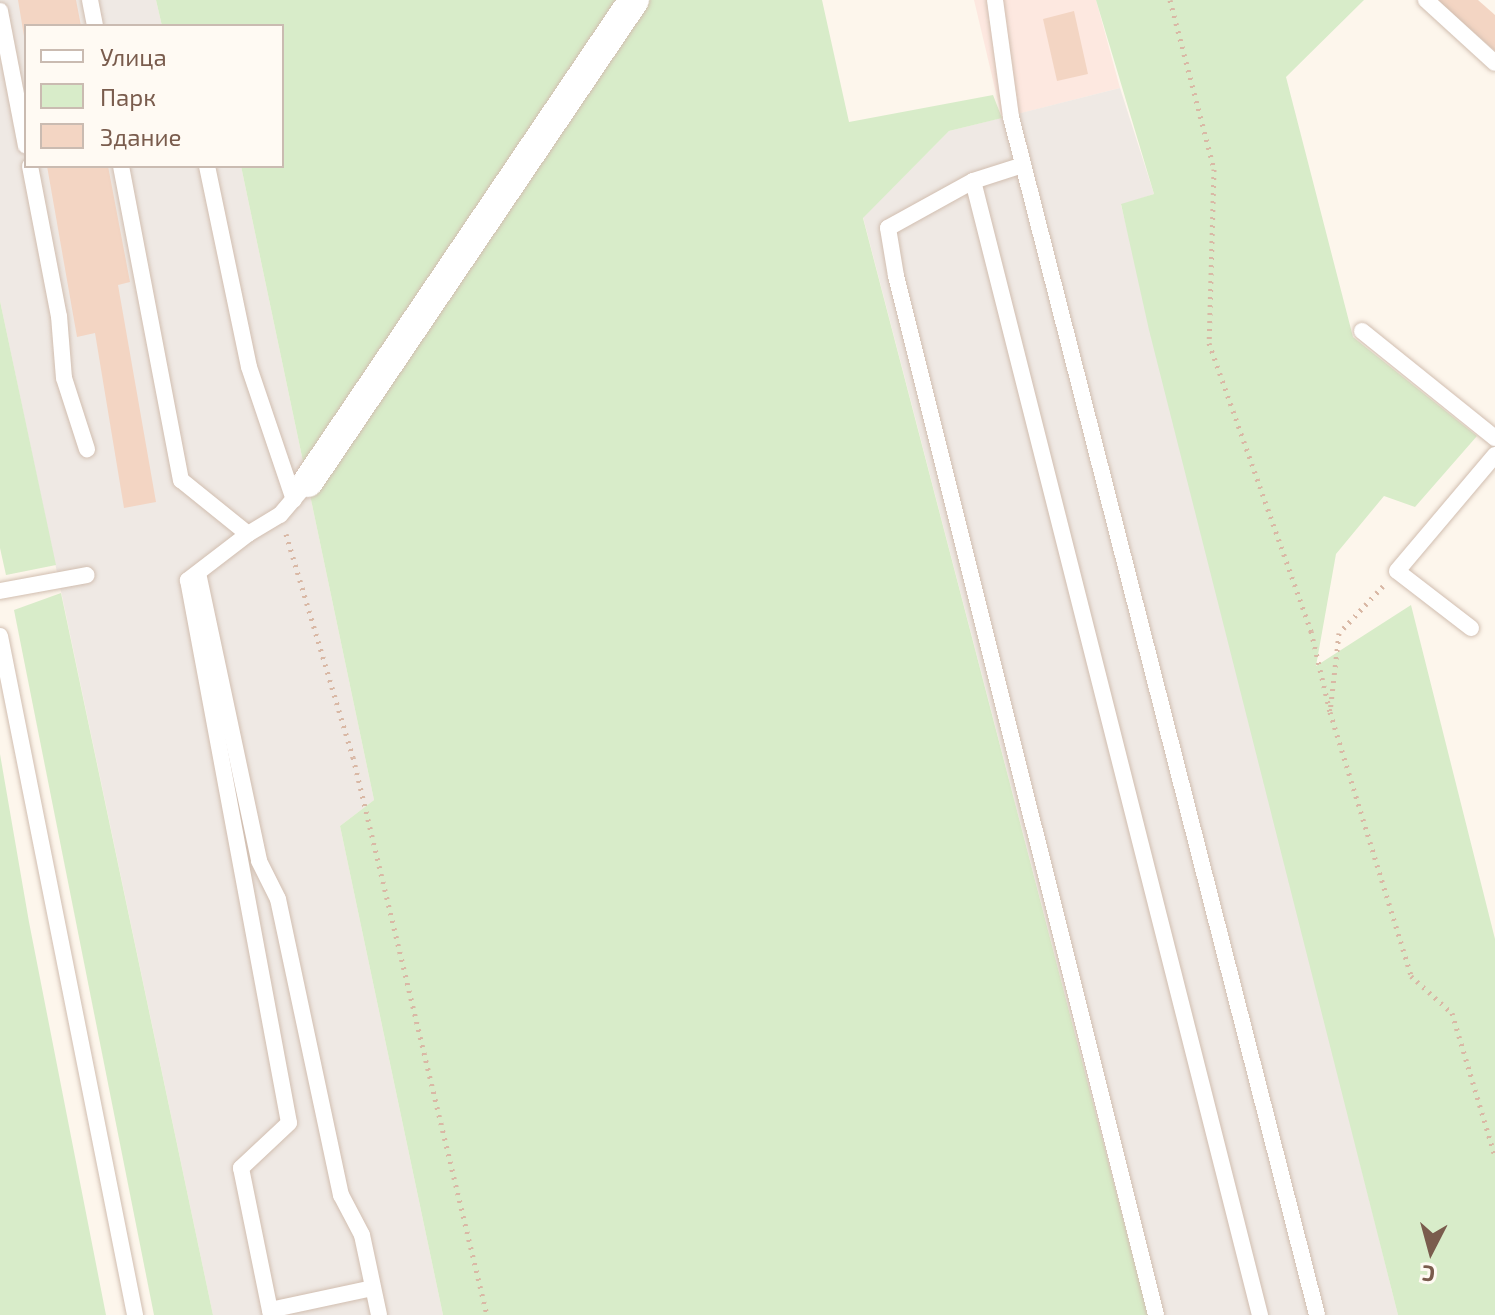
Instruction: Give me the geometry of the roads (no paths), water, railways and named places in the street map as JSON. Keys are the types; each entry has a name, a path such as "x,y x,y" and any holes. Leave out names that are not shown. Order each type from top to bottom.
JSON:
{"street":[{"path":"301,491 634,0"}],"lane":[{"path":"90,0 95,24"},
{"path":"995,0 1023,165 1317,1315"},
{"path":"1426,0 1495,63"},
{"path":"0,11 24,136"},
{"path":"1023,165 973,181 888,228 894,264 1156,1315"},
{"path":"30,168 59,316 64,378 87,449"},
{"path":"121,168 181,480 248,534"},
{"path":"207,168 249,367 301,491 280,515 248,534 188,580 289,1123 241,1168 270,1312 373,1288"},
{"path":"973,181 1260,1315"},
{"path":"1362,331 1495,438"},
{"path":"1471,628 1397,571 1495,455"},
{"path":"198,573 259,861 278,899 341,1195 362,1235 379,1315"},
{"path":"0,591 87,575"},
{"path":"0,636 135,1315"}]}
